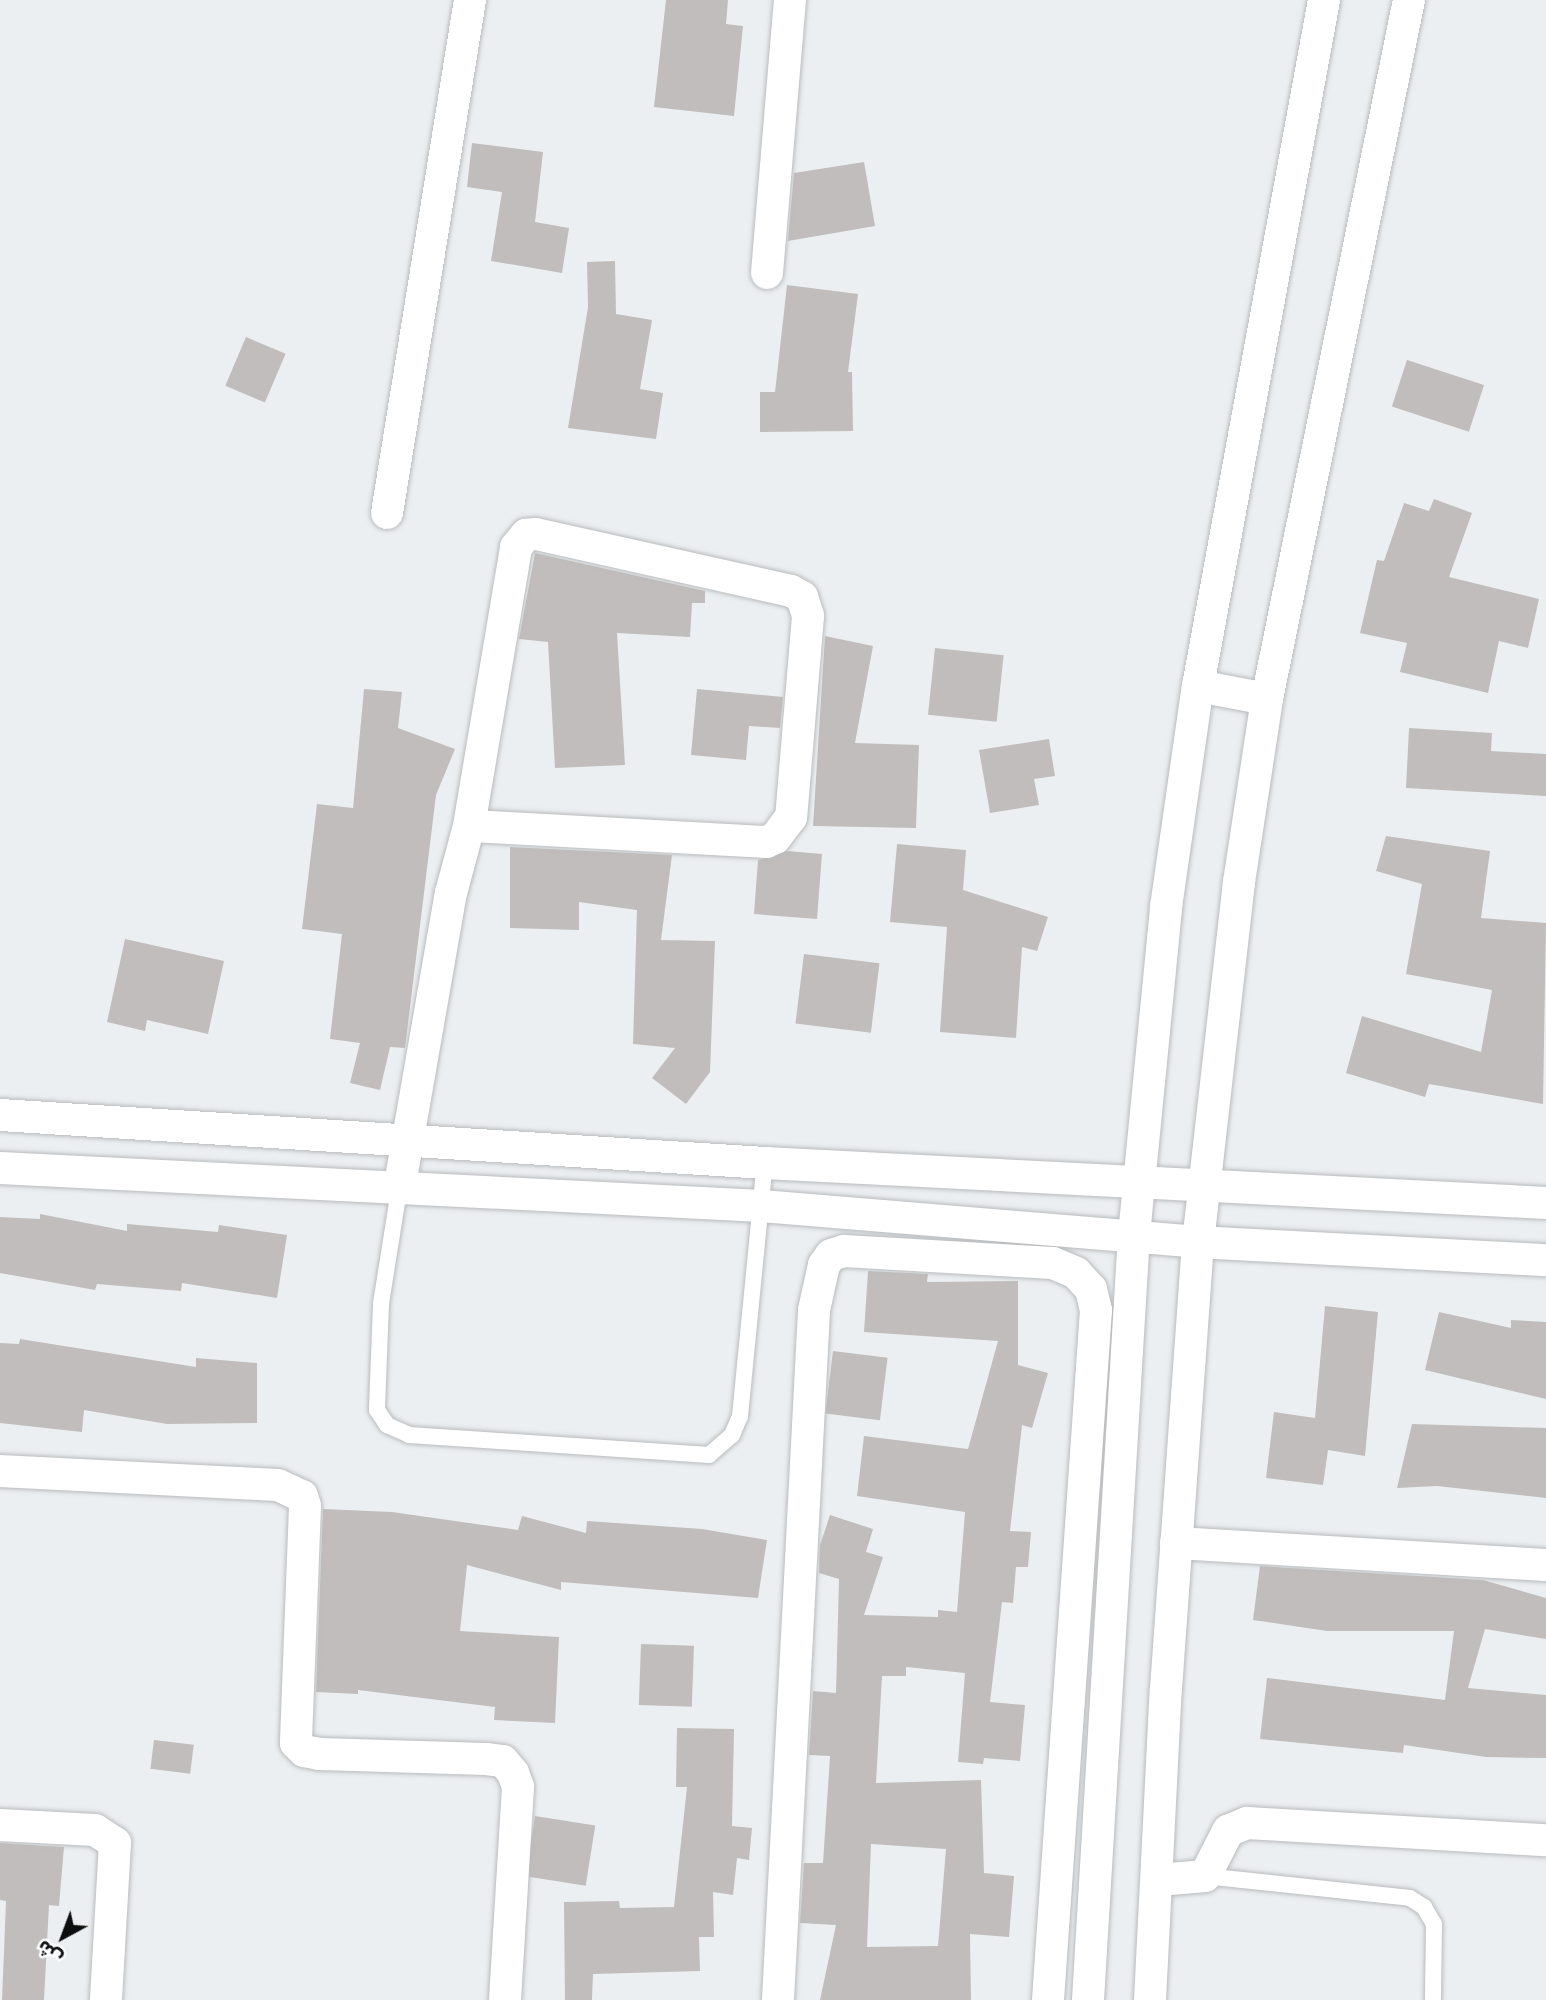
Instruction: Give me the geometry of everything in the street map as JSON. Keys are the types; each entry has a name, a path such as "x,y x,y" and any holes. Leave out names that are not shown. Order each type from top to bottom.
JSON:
{"street":[{"path":"387,513 470,0"},
{"path":"766,273 790,0"},
{"path":"1088,2000 1134,1235 1166,907 1198,686 1324,0"},
{"path":"1150,2000 1198,1242 1239,883 1267,699 1409,0"},
{"path":"399,1189 451,893 469,826 512,558 526,535 536,534 778,587 802,597 807,616 791,817 775,838 766,842 469,826"},
{"path":"1198,686 1267,699"},
{"path":"0,1115 765,1163 1140,1180 1546,1203"},
{"path":"0,1168 761,1206 1198,1242 1546,1261"},
{"path":"950,1257 954,1221"},
{"path":"778,2000 819,1281 831,1255 844,1251 1053,1263 1076,1273 1091,1289 1096,1310 1048,2000"},
{"path":"1092,1369 1125,1373"},
{"path":"0,1471 278,1485 302,1496 305,1506 296,1743 304,1751 320,1754 503,1761 513,1773 518,1787 505,2000"},
{"path":"1177,1543 1546,1564"},
{"path":"1158,1880 1192,1881 1205,1876 1228,1831 1247,1823 1546,1840"},
{"path":"0,1825 95,1830 115,1843 106,2000"}],"lane":[{"path":"399,1189 381,1304 377,1410 387,1424 409,1435 709,1455 732,1435 740,1416 765,1163"},
{"path":"1205,1876 1410,1898 1424,1907 1434,1924 1433,2000"}],"building":[{"path":"666,0 728,0 726,24 743,26 734,116 654,107"},
{"path":"472,143 543,152 535,222 569,228 562,273 491,261 502,192 467,187"},
{"path":"864,162 875,226 788,241 794,173"},
{"path":"615,261 616,314 652,320 640,389 663,393 656,439 568,428 588,307 587,262"},
{"path":"787,285 858,294 848,372 852,372 853,431 760,432 760,392 775,392"},
{"path":"246,337 286,354 265,403 225,386"},
{"path":"1407,360 1484,385 1469,432 1392,407"},
{"path":"1434,499 1472,513 1449,577 1539,599 1528,648 1499,641 1488,693 1400,672 1407,643 1360,633 1377,560 1384,561 1404,503 1429,511"},
{"path":"535,553 705,591 705,603 692,603 690,637 617,633 625,765 555,768 548,642 519,639"},
{"path":"825,636 873,646 855,743 919,745 916,828 813,826"},
{"path":"935,648 1004,655 997,722 928,715"},
{"path":"364,689 402,692 398,728 455,749 436,795 405,1048 390,1047 380,1090 350,1083 360,1043 330,1039 342,934 302,929 317,804 353,808"},
{"path":"697,689 783,697 780,728 749,726 746,760 691,755"},
{"path":"1409,728 1492,733 1491,751 1546,754 1546,796 1406,788"},
{"path":"1049,739 1055,776 1034,779 1039,805 990,813 979,750"},
{"path":"1386,836 1490,851 1481,918 1546,923 1543,1104 1429,1084 1425,1097 1346,1073 1362,1016 1481,1052 1492,990 1406,974 1422,884 1376,871"},
{"path":"897,844 966,850 963,890 1048,917 1037,951 1022,947 1016,1038 940,1032 947,927 890,922"},
{"path":"510,847 672,855 661,940 715,941 710,1072 686,1104 652,1078 675,1048 633,1044 637,910 579,902 579,930 510,928"},
{"path":"787,851 822,854 817,919 754,914 758,860"},
{"path":"125,939 224,961 208,1034 147,1020 145,1031 107,1022"},
{"path":"804,954 879,963 871,1033 795,1023"},
{"path":"40,1214 127,1231 127,1224 218,1232 219,1225 287,1235 277,1298 182,1283 181,1291 97,1284 95,1290 0,1273 0,1217 40,1219"},
{"path":"868,1271 928,1274 927,1282 1018,1281 1018,1365 1048,1373 1032,1428 1022,1425 1010,1531 1031,1532 1028,1567 1016,1567 1013,1603 1002,1602 990,1702 1025,1705 1020,1761 984,1758 983,1764 958,1762 965,1673 906,1667 906,1676 882,1676 876,1783 981,1780 984,1873 1014,1876 1009,1937 970,1934 971,2000 820,2000 836,1925 800,1923 804,1863 823,1863 830,1756 809,1755 813,1691 836,1693 839,1579 819,1573 820,1545 830,1515 873,1529 866,1552 883,1557 864,1615 938,1617 938,1610 957,1612 965,1512 857,1496 864,1436 968,1449 998,1341 864,1332","holes":["871,1844 946,1849 938,1946 867,1947"]},
{"path":"1325,1306 1378,1312 1365,1456 1328,1450 1323,1485 1266,1478 1274,1412 1315,1418"},
{"path":"1439,1312 1511,1328 1511,1320 1546,1322 1546,1399 1425,1370"},
{"path":"20,1339 196,1367 196,1358 257,1363 257,1423 167,1424 84,1410 82,1432 0,1423 0,1343 19,1344"},
{"path":"833,1351 888,1358 880,1420 825,1414"},
{"path":"1412,1424 1546,1428 1546,1498 1437,1486 1397,1488"},
{"path":"323,1509 392,1512 518,1530 522,1516 586,1533 587,1521 702,1529 767,1540 758,1598 561,1582 561,1590 467,1565 460,1631 559,1637 555,1723 494,1720 495,1707 358,1690 358,1694 316,1692"},
{"path":"1260,1566 1483,1580 1546,1598 1546,1639 1485,1629 1468,1688 1546,1695 1546,1758 1486,1757 1404,1745 1403,1753 1260,1739 1267,1678 1445,1700 1454,1631 1327,1631 1253,1620"},
{"path":"641,1644 694,1646 692,1707 639,1705"},
{"path":"677,1728 734,1729 732,1826 752,1828 749,1860 737,1858 733,1895 713,1892 714,1937 699,1937 700,1971 593,1974 592,2000 565,2000 564,1902 619,1901 620,1908 674,1907 687,1787 676,1787"},
{"path":"154,1740 194,1745 190,1774 150,1769"},
{"path":"535,1816 595,1826 586,1886 525,1876"},
{"path":"0,1843 64,1847 59,1906 49,1905 44,2000 2,2000 6,1901 0,1900"}]}
